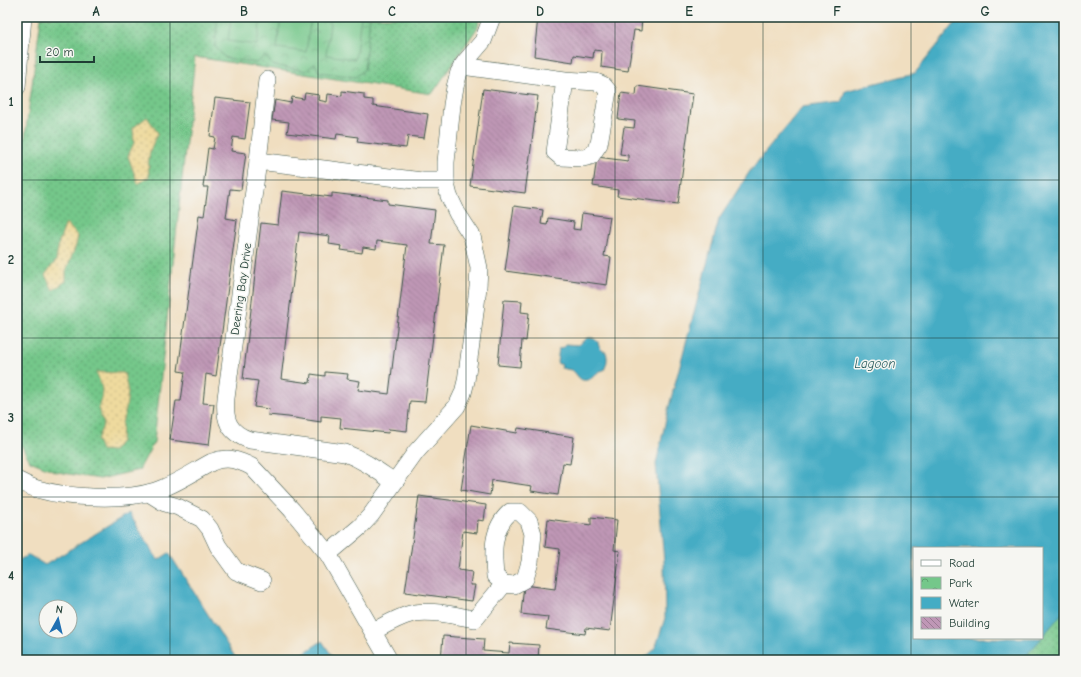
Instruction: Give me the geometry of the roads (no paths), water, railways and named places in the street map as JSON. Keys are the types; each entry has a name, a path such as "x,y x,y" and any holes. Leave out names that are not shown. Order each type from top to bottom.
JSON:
{"street":[{"path":"17,87 23,17"},
{"path":"328,554 372,515 416,452 457,406 463,393 466,381 479,268 472,236 457,213 449,196 446,181 446,162 455,87 462,66 483,41 492,17"},
{"path":"462,66 565,80 596,82 603,85 608,91 599,144 591,156 583,158 561,156 555,152 565,80"},
{"name":"Deering Bay Drive","path":"266,80 258,161 225,408 228,422 239,436 250,440 345,453 359,458 394,482"},
{"path":"258,161 422,181 446,181"},
{"path":"17,480 36,488 75,495 118,497 138,496 172,484 219,459 235,459 252,467 297,515 328,554 389,660"},
{"path":"149,493 165,503 178,507 202,519 210,529 218,546 236,571 262,581"},
{"path":"373,632 407,614 414,613 432,613 475,619 504,584"}],"water":[{"name":"Lagoon","path":"960,17 1064,17 1064,611 1043,636 1043,547 913,547 913,639 1041,639 1022,660 642,660 655,649 665,618 664,562 656,464 668,410 719,219 750,171 802,107 841,102 845,91 915,73"},
{"path":"587,338 593,338 598,342 600,348 606,352 607,359 604,370 589,379 582,380 571,370 561,368 562,365 557,363 559,348 564,347 565,344 578,345"},
{"path":"129,513 158,560 169,553 237,660 17,660 17,561 29,555 45,565"},
{"path":"322,641 335,660 293,660"}]}
